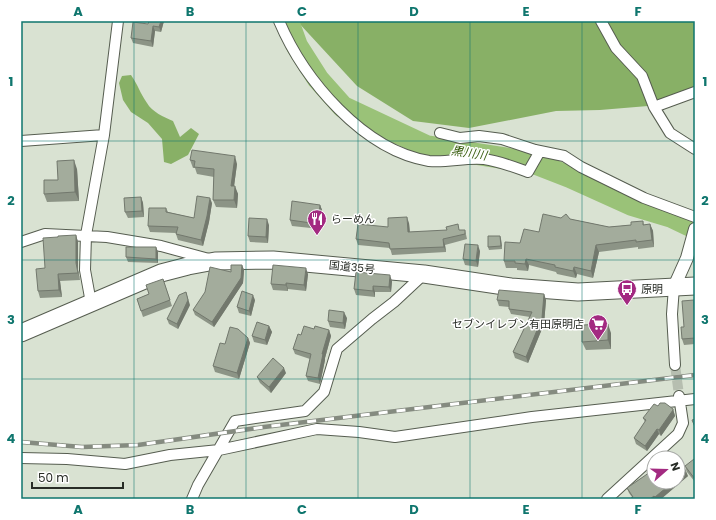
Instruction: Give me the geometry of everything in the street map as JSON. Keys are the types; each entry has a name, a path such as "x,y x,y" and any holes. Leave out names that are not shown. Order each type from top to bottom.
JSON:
{"highway":[{"name":"国道35号","path":"21,333 160,273 215,261 274,260 424,274 511,287 578,292 695,286"}],"street":[{"path":"92,303 86,270 86,235 104,135 118,21"},
{"path":"279,21 288,42 321,90 341,112 369,135 397,151 430,161 484,159 528,172 540,151"},
{"path":"601,21 616,48 642,76 654,107 670,133 695,149"},
{"path":"654,107 695,92"},
{"path":"440,133 460,138 479,136 502,139 540,151 564,156 581,167 644,198 695,217"},
{"path":"21,141 104,135"},
{"path":"675,366 672,314 674,287 687,258 695,229"},
{"path":"21,242 46,234 107,237 161,246 215,261"},
{"path":"192,499 198,485 235,421 305,411 324,392 337,349 394,302 424,274"},
{"path":"607,499 678,434 683,423 680,398"},
{"path":"21,458 125,464 170,455 219,450 317,429 395,436 680,398 695,400"}],"green space":[{"path":"297,21 695,21 695,87 648,106 600,110 556,111 469,128 413,121 357,86"},
{"path":"131,75 149,106 158,114 173,121 180,137 191,128 199,134 188,155 171,164 164,162 162,139 148,123 131,112 123,100 119,83 122,76"}],"building":[{"path":"149,21 161,21 159,27 153,26 151,41 131,38 133,22 148,24"},
{"path":"192,150 235,156 231,186 235,186 234,200 213,200 214,169 194,167 195,161 190,160"},
{"path":"74,160 75,192 44,194 44,180 58,180 57,161"},
{"path":"197,196 210,198 201,240 176,234 178,227 148,226 149,208 166,208 166,212 194,218"},
{"path":"141,197 142,211 125,212 124,198"},
{"path":"292,201 320,205 318,224 290,220"},
{"path":"543,214 561,218 566,214 570,219 609,227 631,225 631,222 643,221 643,225 650,224 652,240 636,242 636,240 596,245 591,271 574,267 573,271 555,267 555,265 526,259 525,264 515,263 515,261 504,261 505,242 520,243 524,229 539,232"},
{"path":"407,217 408,232 447,230 446,227 458,224 459,230 465,230 465,234 443,239 444,247 390,249 389,243 356,239 358,224 388,227 388,218"},
{"path":"249,218 267,219 266,237 248,236"},
{"path":"76,235 76,263 78,273 58,274 59,290 38,291 36,269 45,268 43,238"},
{"path":"488,236 500,236 501,246 488,247"},
{"path":"465,244 478,245 476,261 463,259"},
{"path":"126,247 156,247 156,259 126,257"},
{"path":"231,265 242,265 241,278 212,322 193,310 205,292 210,267 231,272"},
{"path":"273,265 306,268 304,285 286,283 286,285 271,284"},
{"path":"356,272 390,275 389,287 373,286 373,291 354,289"},
{"path":"163,279 170,300 141,311 137,299 149,294 146,285"},
{"path":"499,290 544,294 542,318 526,357 513,352 532,312 509,309 509,301 497,300"},
{"path":"242,291 253,295 249,311 237,307"},
{"path":"186,292 188,300 177,324 167,319 179,295"},
{"path":"694,300 695,338 682,339 681,327 684,327 682,301"},
{"path":"329,310 344,312 343,323 328,321"},
{"path":"257,322 269,326 265,340 252,336"},
{"path":"608,324 608,340 582,342 582,325"},
{"path":"304,326 314,329 315,326 329,330 322,354 318,378 306,376 311,354 293,349 298,334 301,335"},
{"path":"230,327 238,329 248,338 237,373 213,366 220,343 225,344"},
{"path":"273,358 284,368 269,387 257,377"},
{"path":"660,403 665,403 673,410 659,430 657,429 645,446 634,438 646,420 643,418 654,404 658,406"},
{"path":"695,419 695,427 692,420"},
{"path":"694,459 695,479 686,467 686,465"},
{"path":"646,475 646,490 663,490 650,499 630,499 633,497 627,488"}],"waterway":[{"name":"黒川川","path":"288,21 297,46 318,79 343,107 426,146 534,163 570,177 632,205 672,217 695,228"}],"tunnel":[{"path":"675,365 679,395"}],"railway":[{"path":"21,442 82,447 138,445 264,427 695,375"}],"place":[{"name":"らーめん","path":"317,236"},
{"name":"原明","path":"627,306"},
{"name":"セブンイレブン有田原明店","path":"598,341"}]}
